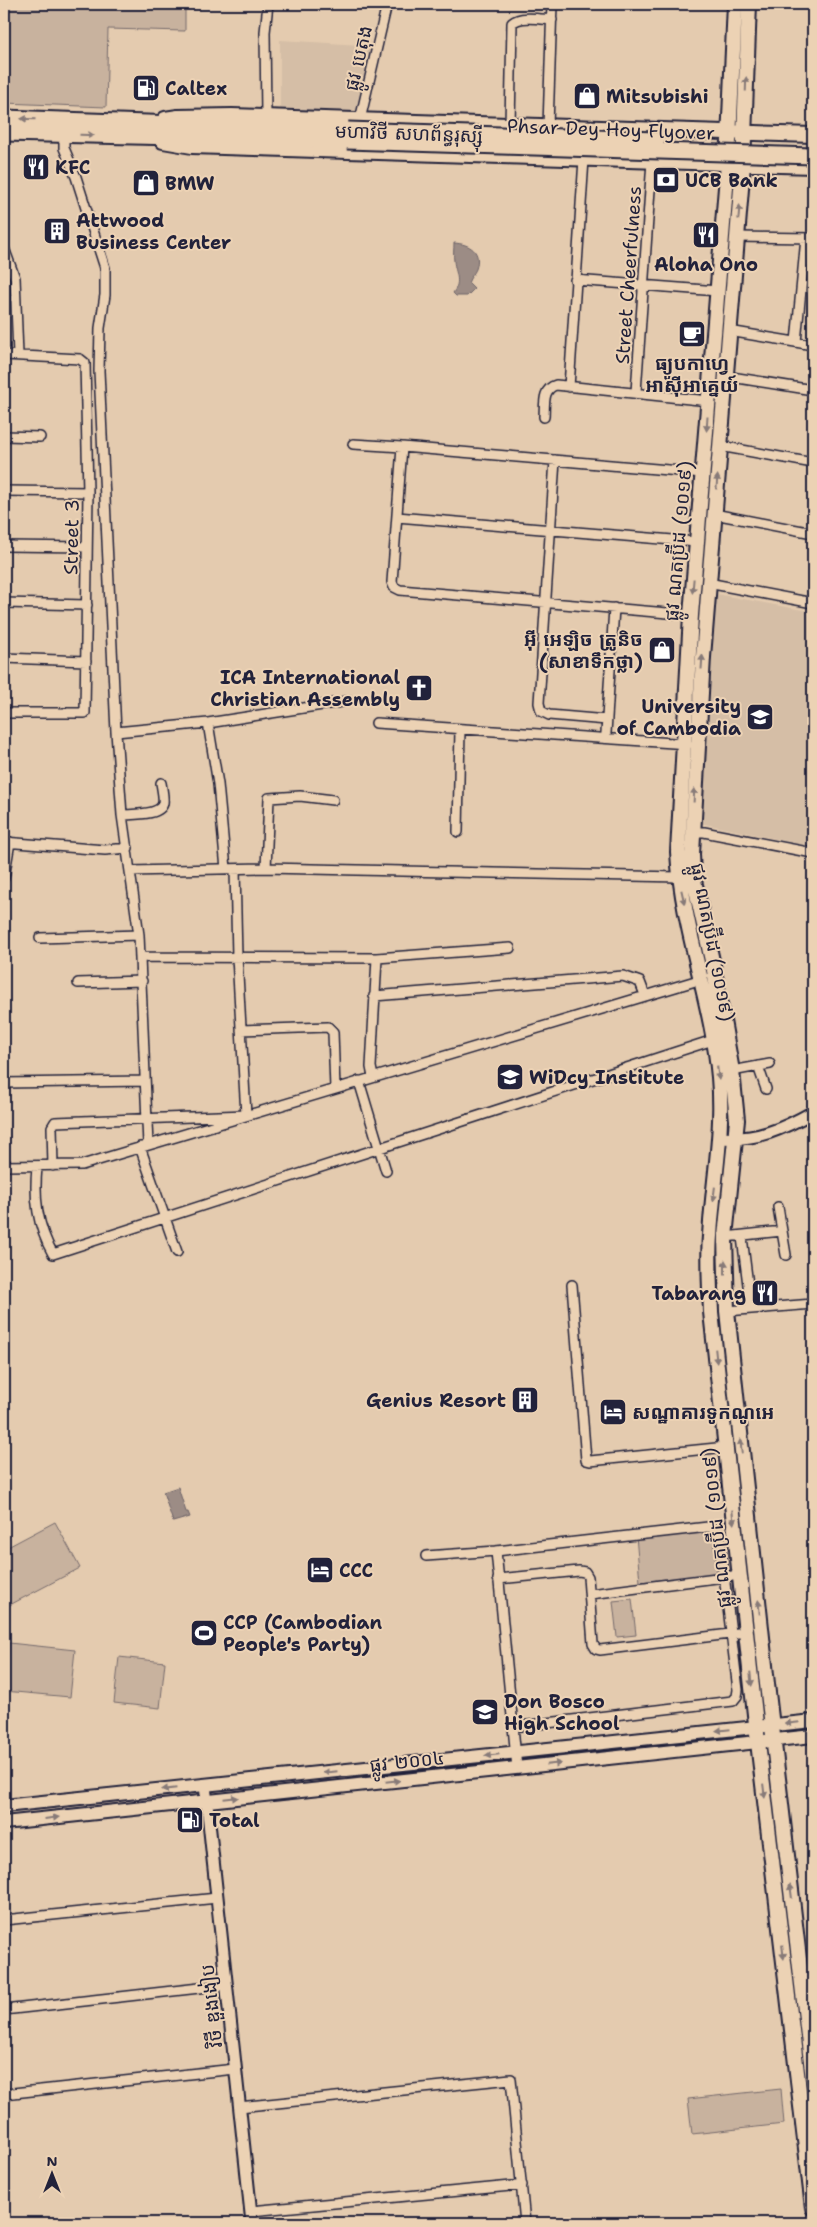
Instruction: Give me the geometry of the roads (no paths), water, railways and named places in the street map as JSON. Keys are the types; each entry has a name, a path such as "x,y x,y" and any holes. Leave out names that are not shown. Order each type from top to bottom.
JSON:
{"highway":[{"name":"មហាវិថី សហព័ន្ធរុស្ស៊ី","path":"4,118 147,130"},
{"path":"147,130 196,126 351,130"},
{"name":"មហាវិថី សហព័ន្ធរុស្ស៊ី","path":"4,133 64,135 147,130"},
{"name":"Phsar Dey Hoy Flyover","path":"351,130 813,146"},
{"name":"Phsar Dey Hoy Flyover","path":"351,130 813,156"}],"main road":[{"name":"ផ្លូវ ណតប្រ៊ីដ (១០១៩)","path":"735,4 728,163 691,615 690,744 693,876 718,990 732,1071 737,1120 725,1237 727,1311 773,1741 813,2079"},
{"name":"ផ្លូវ ណតប្រ៊ីដ (១០១៩)","path":"749,4 743,164 708,583 690,744 678,830 679,877 702,979 719,1074 722,1112 721,1138 711,1215 709,1273 756,1727 811,2165 813,2208"},
{"name":"មហាវិថី សហព័ន្ធរុស្ស៊ី","path":"147,130 178,117 266,117 351,130 510,125 813,135"},
{"path":"584,128 593,134 596,144 592,154 584,158"},
{"name":"មហាវិថី សហព័ន្ធរុស្ស៊ី","path":"147,130 192,146 813,166"},
{"name":"ផ្លូវ ២០០៤","path":"4,1806 813,1721"},
{"name":"ផ្លូវ ២០០៤","path":"4,1823 813,1736"}],"street":[{"path":"266,117 266,32 268,4"},
{"name":"ផ្លូវ បេតុង","path":"351,130 387,4"},
{"path":"548,126 552,4"},
{"path":"510,125 512,23 524,19 552,20"},
{"path":"64,135 64,148 79,185 105,268 105,295 100,328 99,371 116,732 122,815 139,935 142,981 148,1118 144,1146 177,1252"},
{"path":"569,387 584,158"},
{"name":"Street Cheerfulness","path":"636,392 642,283 652,161"},
{"path":"737,237 809,238 796,342"},
{"path":"4,248 16,278 18,355 4,355"},
{"path":"575,280 642,283 718,291"},
{"path":"729,330 813,345"},
{"name":"Street 3","path":"4,713 85,713 88,492 87,370 85,363 80,359 18,355"},
{"path":"725,376 813,390"},
{"path":"544,417 546,392 550,387 636,392 708,401"},
{"path":"4,436 40,437"},
{"path":"353,444 703,473"},
{"path":"720,446 813,463"},
{"path":"402,447 392,582 394,587 400,590 691,615"},
{"path":"555,460 539,703 541,711 548,715 607,720"},
{"path":"4,490 88,492"},
{"path":"714,514 813,533"},
{"path":"396,517 697,542"},
{"path":"4,546 87,547"},
{"path":"708,583 813,603"},
{"path":"4,603 86,605"},
{"path":"606,736 614,608"},
{"path":"4,658 86,661"},
{"path":"116,732 208,723 348,701"},
{"path":"208,723 231,869 246,1115"},
{"path":"376,724 606,736 690,744"},
{"path":"458,832 460,729"},
{"path":"122,815 154,812 160,809 163,804 161,783"},
{"path":"266,868 269,798 272,796 300,796 333,800"},
{"path":"692,832 704,832 813,853"},
{"path":"4,878 7,842 105,850 128,848"},
{"path":"131,871 266,868 679,877"},
{"path":"40,938 139,935"},
{"path":"140,957 377,958 510,948"},
{"path":"373,1077 371,1067 377,958"},
{"path":"374,996 623,976 640,982 645,995"},
{"path":"4,1166 82,1165 702,979"},
{"path":"78,983 142,981"},
{"path":"241,1030 328,1026 333,1032 335,1088"},
{"path":"37,1167 35,1198 53,1254 713,1040"},
{"path":"732,1071 770,1064"},
{"path":"758,1066 766,1089"},
{"path":"4,1083 145,1081"},
{"path":"359,1081 386,1171"},
{"path":"721,1138 749,1139 785,1127 813,1112"},
{"path":"53,1166 53,1124 148,1118 246,1115"},
{"path":"778,1207 786,1255"},
{"path":"725,1237 742,1237 782,1231"},
{"path":"742,1237 751,1309"},
{"path":"572,1285 586,1460 726,1446"},
{"path":"727,1311 813,1304"},
{"path":"426,1556 496,1551 708,1527 715,1528 719,1534 738,1690 737,1696 732,1701 513,1728"},
{"path":"496,1551 517,1768"},
{"path":"498,1579 585,1572 588,1577 594,1644 596,1649 600,1650 746,1632"},
{"path":"590,1594 740,1576"},
{"name":"វិថី ឌួងងៀប","path":"205,1785 251,2217"},
{"path":"4,1920 217,1898"},
{"path":"4,2010 226,1985"},
{"path":"4,2094 235,2069"},
{"path":"239,2107 511,2079 526,2223"},
{"path":"251,2217 522,2185"}],"place":[{"name":"Caltex","path":"146,88"},
{"name":"Mitsubishi","path":"587,96"},
{"name":"KFC","path":"36,167"},
{"name":"UCB Bank","path":"666,180"},
{"name":"BMW","path":"146,183"},
{"name":"Attwood Business Center","path":"57,231"},
{"name":"Aloha Ono","path":"706,235"},
{"name":"ធ្យូបកាហ្វេ អាស៊ីអាគ្នេយ៍","path":"692,334"},
{"name":"អ៊ី អេឡិច ត្រូនិច (សាខាទឹកថ្លា)","path":"662,650"},
{"name":"ICA International Christian Assembly","path":"419,688"},
{"name":"University of Cambodia","path":"760,717"},
{"name":"WiDcy Institute","path":"510,1077"},
{"name":"Tabarang","path":"765,1293"},
{"name":"Genius Resort","path":"525,1400"},
{"name":"សណ្ឋាគារទូកណូអេ","path":"613,1412"},
{"name":"CCC","path":"320,1570"},
{"name":"CCP (Cambodian People's Party)","path":"204,1633"},
{"name":"Don Bosco High School","path":"485,1712"},
{"name":"Total","path":"190,1820"}]}
